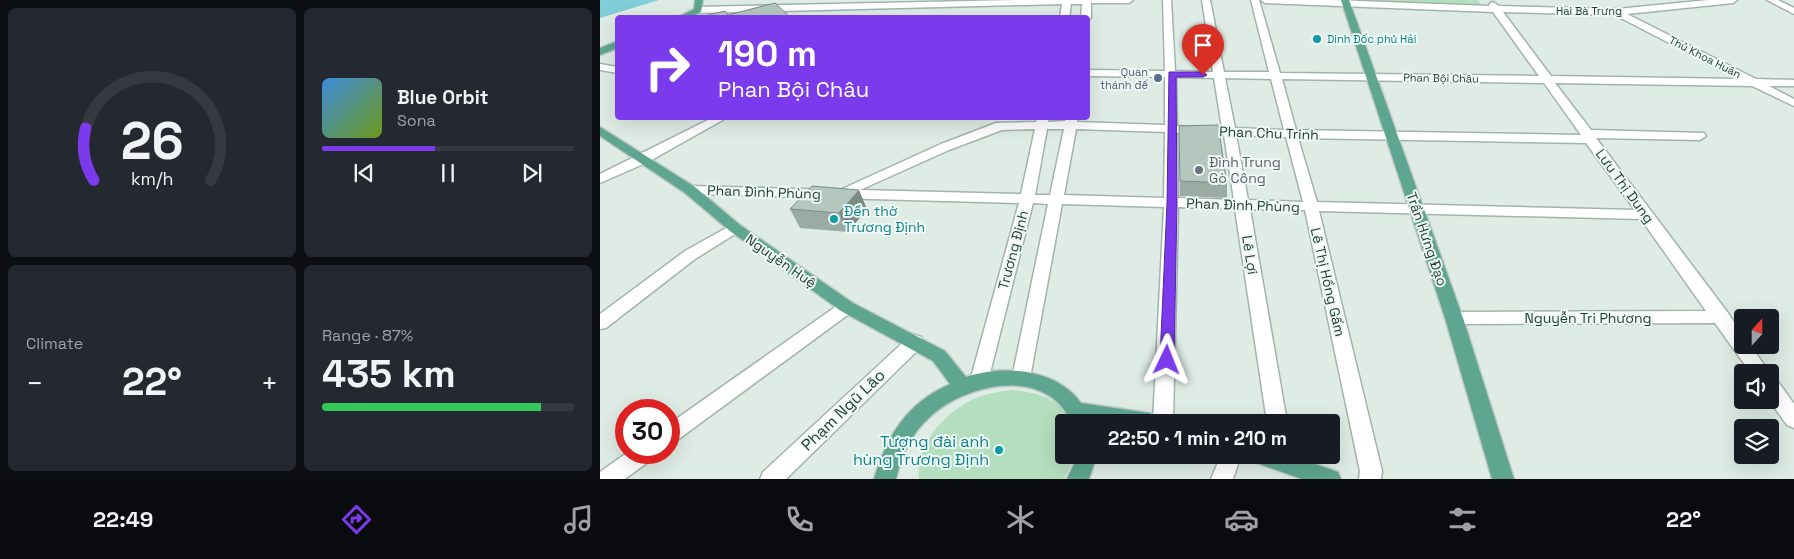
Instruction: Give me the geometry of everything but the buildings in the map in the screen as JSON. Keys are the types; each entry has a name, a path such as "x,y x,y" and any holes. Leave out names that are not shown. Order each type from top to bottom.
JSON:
{"main road":[{"name":"Trần Hưng Đạo","path":"1345,2 1454,318 1503,479"},
{"path":"684,15 699,4"},
{"path":"600,52 615,45"},
{"name":"Nguyễn Huệ","path":"600,131 690,190 735,228 846,307 939,356 971,384"},
{"path":"885,479 887,463 901,435 922,410 950,392 971,384 1008,377 1036,381 1060,392 1077,414"},
{"path":"1078,479 1084,464"},
{"path":"1290,464 1330,479"}],"street":[{"path":"1086,15 1087,0"},
{"path":"699,4 864,5 1129,0"},
{"path":"1164,414 1172,203 1172,74 1167,0"},
{"name":"Lê Lợi","path":"1206,0 1276,414"},
{"name":"Lê Thị Hồng Gấm","path":"1255,0 1310,207 1371,471 1370,479"},
{"name":"Hai Bà Trưng","path":"1265,0 1493,5 1616,12 1733,0"},
{"path":"1771,0 1794,11"},
{"path":"1064,15 1066,1"},
{"path":"1297,2 1303,12"},
{"path":"856,15 864,5"},
{"name":"Lưu Thị Dung","path":"1493,5 1754,364"},
{"name":"Thủ Khoa Huân","path":"1616,12 1794,102"},
{"path":"600,67 615,70"},
{"name":"Phan Bội Châu","path":"1090,73 1794,83"},
{"path":"600,178 716,120"},
{"name":"Phan Chu Trinh","path":"842,194 878,176 992,128 1042,121 1071,121 1172,130 1291,134 1589,137 1700,136"},
{"name":"Trương Định","path":"971,384 1027,198 1042,121"},
{"path":"1021,378 1071,121"},
{"name":"Phan Đình Phùng","path":"690,190 1027,198 1242,206 1647,215"},
{"path":"600,323 690,255 735,228"},
{"path":"680,427 846,307"},
{"name":"Nguyễn Tri Phương","path":"1454,318 1722,317"},
{"name":"Phạm Ngũ Lão","path":"771,479 915,342"},
{"path":"1779,398 1794,419"},
{"path":"608,479 629,464"},
{"path":"1222,479 1228,464"}],"green space":[{"path":"1349,0 1478,0 1482,6 1473,9"},
{"path":"1012,390 1029,392 1047,398 1061,407 1066,414 1055,414 1055,464 1071,464 1064,479 919,479 919,467 926,444 940,424 949,415 968,402 995,393"}],"water":[{"path":"600,0 659,0 600,18"}],"place":[{"name":"Dinh Đốc phủ Hải","path":"1317,39"},
{"name":"Quan thánh đế","path":"1158,78"},
{"name":"Đình Trung Gò Công","path":"1199,170"},
{"name":"Đền thờ Trương Định","path":"834,219"},
{"name":"Tượng đài anh hùng Trương Định","path":"999,450"}],"route":[{"path":"1167,360 1172,203 1172,74 1203,75"}]}
